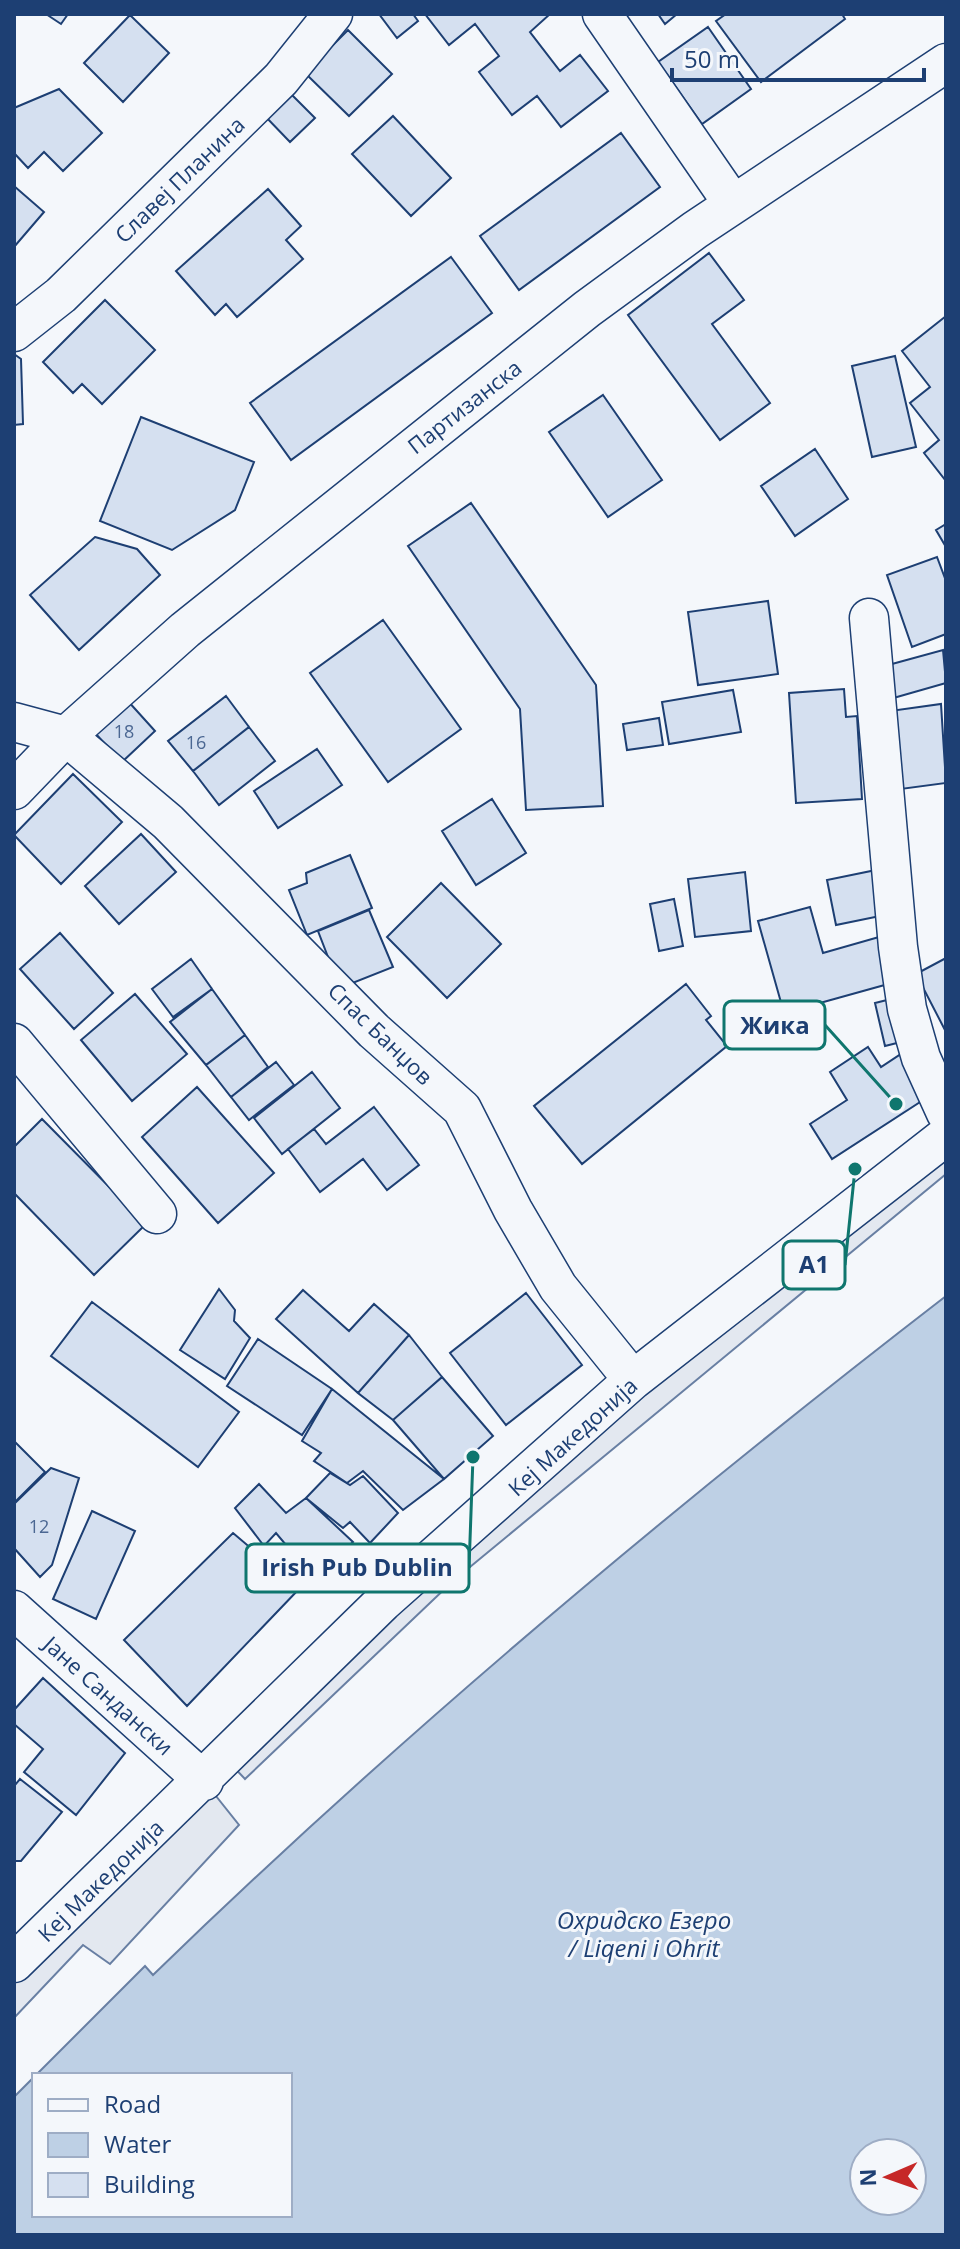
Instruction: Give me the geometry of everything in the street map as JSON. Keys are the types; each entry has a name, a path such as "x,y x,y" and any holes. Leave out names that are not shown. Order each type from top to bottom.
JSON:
{"street":[{"name":"Славеј Планина","path":"14,332 61,295 281,79 333,14"},
{"path":"602,14 733,204"},
{"name":"Партизанска","path":"14,790 66,736 185,630 587,309 733,204 946,63"},
{"path":"869,618 905,994 921,1058 946,1113"},
{"path":"14,722 66,736"},
{"name":"Спас Банџов","path":"66,736 168,822 374,1031 462,1109 513,1210 558,1287 633,1380"},
{"path":"14,1043 157,1214"},
{"name":"Кеј Македонија","path":"14,1963 204,1781 383,1602 633,1380 946,1136"},
{"name":"Јане Сандански","path":"14,1610 204,1781"}],"shaded area":[{"path":"939,1141 946,1160 946,1174 453,1581 245,1779 226,1759 399,1589"},
{"path":"204,1781 239,1825 110,1964 83,1945 14,2018 14,1969"}],"water":[{"name":"Охридско Езеро / Liqeni i Ohrit","path":"946,1296 946,2235 14,2235 14,2097 32,2079 32,2217 292,2217 292,2073 38,2073 145,1966 153,1975 344,1796 640,1540"}],"building":[{"path":"46,14 68,14 61,24"},
{"path":"379,14 413,14 418,21 397,38"},
{"path":"425,14 550,14 530,32 560,71 580,55 608,91 561,127 537,96 512,115 479,72 499,56 475,24 449,45"},
{"path":"658,14 677,14 665,24"},
{"path":"726,14 842,14 845,19 761,82 716,21"},
{"path":"130,15 169,53 123,102 84,63"},
{"path":"708,27 751,89 702,124 658,62"},
{"path":"348,30 392,74 349,116 305,73"},
{"path":"59,89 102,133 63,171 44,152 28,168 14,153 14,108"},
{"path":"287,90 315,118 290,142 263,114"},
{"path":"393,116 451,178 411,216 352,154"},
{"path":"621,133 660,187 519,290 480,236"},
{"path":"14,186 44,212 14,247"},
{"path":"268,189 301,226 286,240 303,259 237,317 226,304 215,315 176,271"},
{"path":"709,253 744,300 712,324 770,403 720,440 628,315"},
{"path":"451,257 492,313 291,460 250,403"},
{"path":"105,300 155,350 102,404 82,384 73,393 43,362"},
{"path":"946,316 946,481 924,453 939,440 910,403 930,387 902,351"},
{"path":"14,354 21,359 23,424 14,425"},
{"path":"895,356 916,447 872,457 852,366"},
{"path":"603,395 662,480 608,517 549,432"},
{"path":"141,417 254,462 235,510 172,550 100,521"},
{"path":"815,449 848,499 795,536 761,486"},
{"path":"471,503 596,685 603,806 526,810 520,709 408,546"},
{"path":"946,524 946,547 936,530"},
{"path":"95,537 137,549 160,575 79,650 30,595"},
{"path":"937,557 946,581 946,634 912,647 887,575"},
{"path":"768,601 778,674 698,685 688,612"},
{"path":"383,620 461,729 388,782 310,673"},
{"path":"943,650 946,683 890,699 881,667"},
{"path":"844,689 846,717 857,716 862,799 796,803 789,693"},
{"path":"733,690 741,732 669,744 662,702"},
{"path":"226,696 249,727 193,771 168,741"},
{"path":"127,700 155,731 122,762 94,732"},
{"path":"941,704 946,783 901,789 890,711"},
{"path":"659,718 663,745 627,750 623,724"},
{"path":"249,727 275,761 219,805 193,771"},
{"path":"317,749 342,785 278,828 254,791"},
{"path":"73,774 122,822 61,884 14,835"},
{"path":"492,799 526,853 476,885 442,831"},
{"path":"141,834 176,872 119,924 85,886"},
{"path":"350,855 372,908 307,935 289,890 307,883 306,873"},
{"path":"876,870 885,915 836,925 827,880"},
{"path":"745,872 751,931 695,937 688,879"},
{"path":"441,883 501,944 447,998 387,937"},
{"path":"674,899 683,946 659,951 650,904"},
{"path":"810,907 823,953 886,935 899,981 784,1013 758,921"},
{"path":"369,910 393,967 340,988 318,931"},
{"path":"60,933 113,993 74,1029 20,969"},
{"path":"946,958 946,1032 916,974"},
{"path":"191,959 212,989 173,1017 152,989"},
{"path":"686,984 711,1016 706,1020 727,1046 582,1164 534,1106"},
{"path":"212,989 245,1035 206,1065 170,1022"},
{"path":"135,994 187,1054 132,1101 81,1040"},
{"path":"895,998 905,1041 885,1046 875,1003"},
{"path":"245,1035 268,1067 231,1097 206,1065"},
{"path":"868,1047 881,1067 907,1050 934,1093 832,1159 810,1124 847,1100 830,1072"},
{"path":"276,1062 294,1085 249,1120 231,1097"},
{"path":"312,1072 340,1108 282,1154 254,1118"},
{"path":"197,1087 274,1173 218,1223 142,1137"},
{"path":"374,1107 419,1165 387,1190 363,1159 320,1192 288,1149 314,1129 326,1144"},
{"path":"42,1119 146,1224 94,1275 14,1193 14,1147"},
{"path":"219,1289 235,1310 234,1321 250,1338 225,1379 180,1350"},
{"path":"303,1290 349,1331 374,1304 409,1335 358,1393 276,1319"},
{"path":"526,1293 582,1365 506,1425 450,1353"},
{"path":"92,1302 239,1412 198,1467 51,1356"},
{"path":"409,1335 442,1377 393,1420 358,1393"},
{"path":"258,1339 332,1389 302,1435 227,1386"},
{"path":"442,1377 493,1436 444,1479 393,1420"},
{"path":"332,1389 444,1479 403,1510 363,1471 347,1483 314,1461 321,1453 302,1441"},
{"path":"14,1441 45,1472 14,1503"},
{"path":"51,1468 79,1478 52,1565 40,1577 14,1548 14,1504"},
{"path":"330,1473 350,1485 363,1476 398,1513 370,1543 350,1522 343,1528 306,1498"},
{"path":"259,1484 286,1513 306,1498 353,1542 313,1577 276,1533 264,1546 235,1508"},
{"path":"92,1511 135,1531 96,1619 53,1599"},
{"path":"233,1533 299,1589 187,1706 124,1640"},
{"path":"43,1678 125,1753 76,1815 24,1772 43,1749 14,1724 14,1710"},
{"path":"20,1779 62,1812 21,1861 14,1861 14,1786"}],"place":[{"name":"Жика","path":"896,1104"},
{"name":"A1","path":"855,1169"},
{"name":"Irish Pub Dublin","path":"473,1457"}]}
